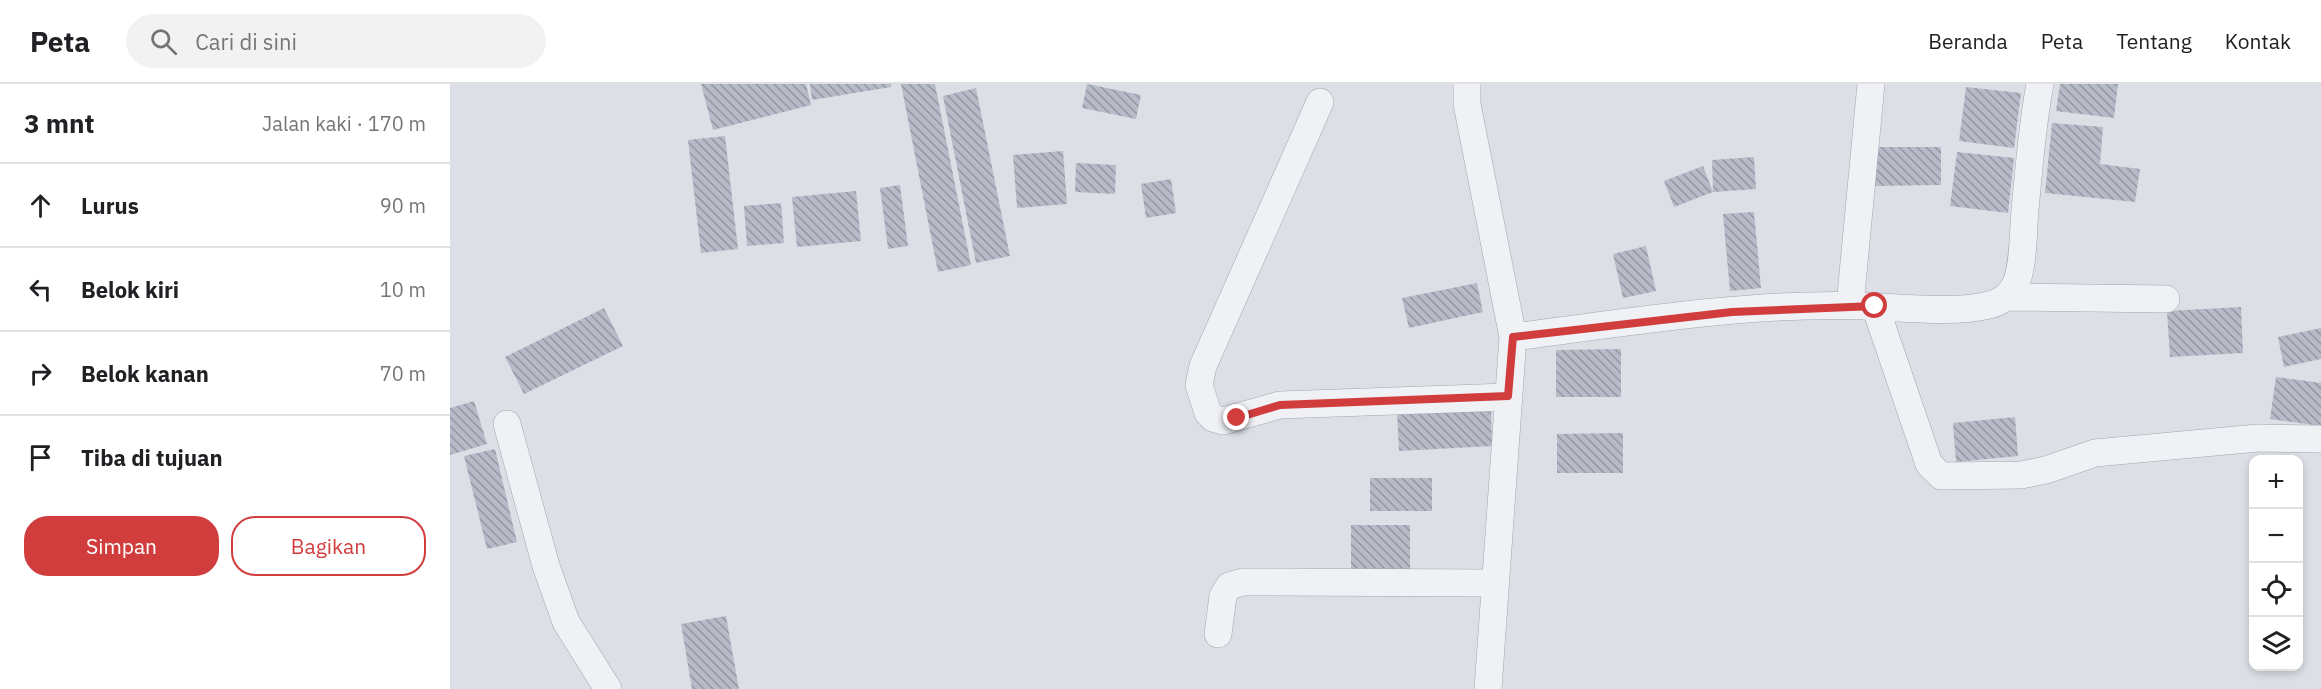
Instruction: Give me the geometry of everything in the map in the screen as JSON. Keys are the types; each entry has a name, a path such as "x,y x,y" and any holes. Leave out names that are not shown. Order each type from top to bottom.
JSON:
{"street":[{"path":"1467,84 1467,104 1513,337 1488,689"},
{"path":"1871,84 1863,306 1929,464 1941,476 2021,475 2046,470 2095,453 2258,438 2321,439"},
{"path":"1513,337 1732,312 1863,306 1967,308 1990,305 2006,297 2015,285 2021,252 2032,126 2040,84"},
{"path":"1320,102 1203,366 1199,386 1208,413 1213,418 1223,421 1280,405 1508,396"},
{"path":"2006,297 2166,299"},
{"path":"507,424 546,566 566,622 608,689"},
{"path":"1218,634 1223,596 1229,586 1243,582 1494,583"}],"building":[{"path":"701,84 806,84 811,105 713,130"},
{"path":"810,84 891,84 891,87 812,100"},
{"path":"901,84 935,84 971,265 938,272"},
{"path":"1087,84 1141,95 1136,119 1082,108"},
{"path":"2060,84 2118,84 2114,118 2056,111"},
{"path":"1966,87 2021,93 2014,148 1959,141"},
{"path":"976,88 1010,256 976,263 943,96"},
{"path":"2052,123 2103,127 2100,164 2140,169 2135,202 2045,193"},
{"path":"725,136 738,249 701,253 688,140"},
{"path":"1873,147 1941,147 1941,185 1873,186"},
{"path":"1063,151 1067,204 1017,208 1013,155"},
{"path":"1957,152 2014,158 2008,213 1950,206"},
{"path":"1754,157 1756,189 1713,192 1712,160"},
{"path":"1076,163 1116,165 1115,194 1075,192"},
{"path":"1703,166 1713,192 1674,207 1664,181"},
{"path":"1171,179 1176,213 1146,218 1141,184"},
{"path":"900,185 908,246 888,249 880,188"},
{"path":"856,191 861,241 797,247 792,197"},
{"path":"781,203 784,243 747,246 744,206"},
{"path":"1754,212 1761,288 1730,291 1723,214"},
{"path":"1646,246 1656,291 1623,298 1613,254"},
{"path":"1477,283 1483,312 1409,328 1402,298"},
{"path":"2241,307 2243,353 2170,357 2167,311"},
{"path":"604,308 623,346 524,394 505,357"},
{"path":"2321,328 2321,359 2284,367 2278,337"},
{"path":"1621,349 1621,397 1556,397 1556,350"},
{"path":"2276,377 2321,383 2321,426 2270,419"},
{"path":"474,401 487,444 450,455 450,408"},
{"path":"1491,408 1492,446 1399,451 1397,413"},
{"path":"2015,417 2018,456 1956,462 1953,423"},
{"path":"1623,433 1623,473 1557,473 1557,434"},
{"path":"495,449 517,542 487,549 464,456"},
{"path":"1370,478 1432,478 1432,511 1370,511"},
{"path":"1351,525 1410,525 1410,571 1351,570"},
{"path":"726,616 739,689 692,689 681,624"}],"route":[{"path":"1237,418 1280,405 1508,396 1513,337 1732,312 1850,305 1875,306"}]}
